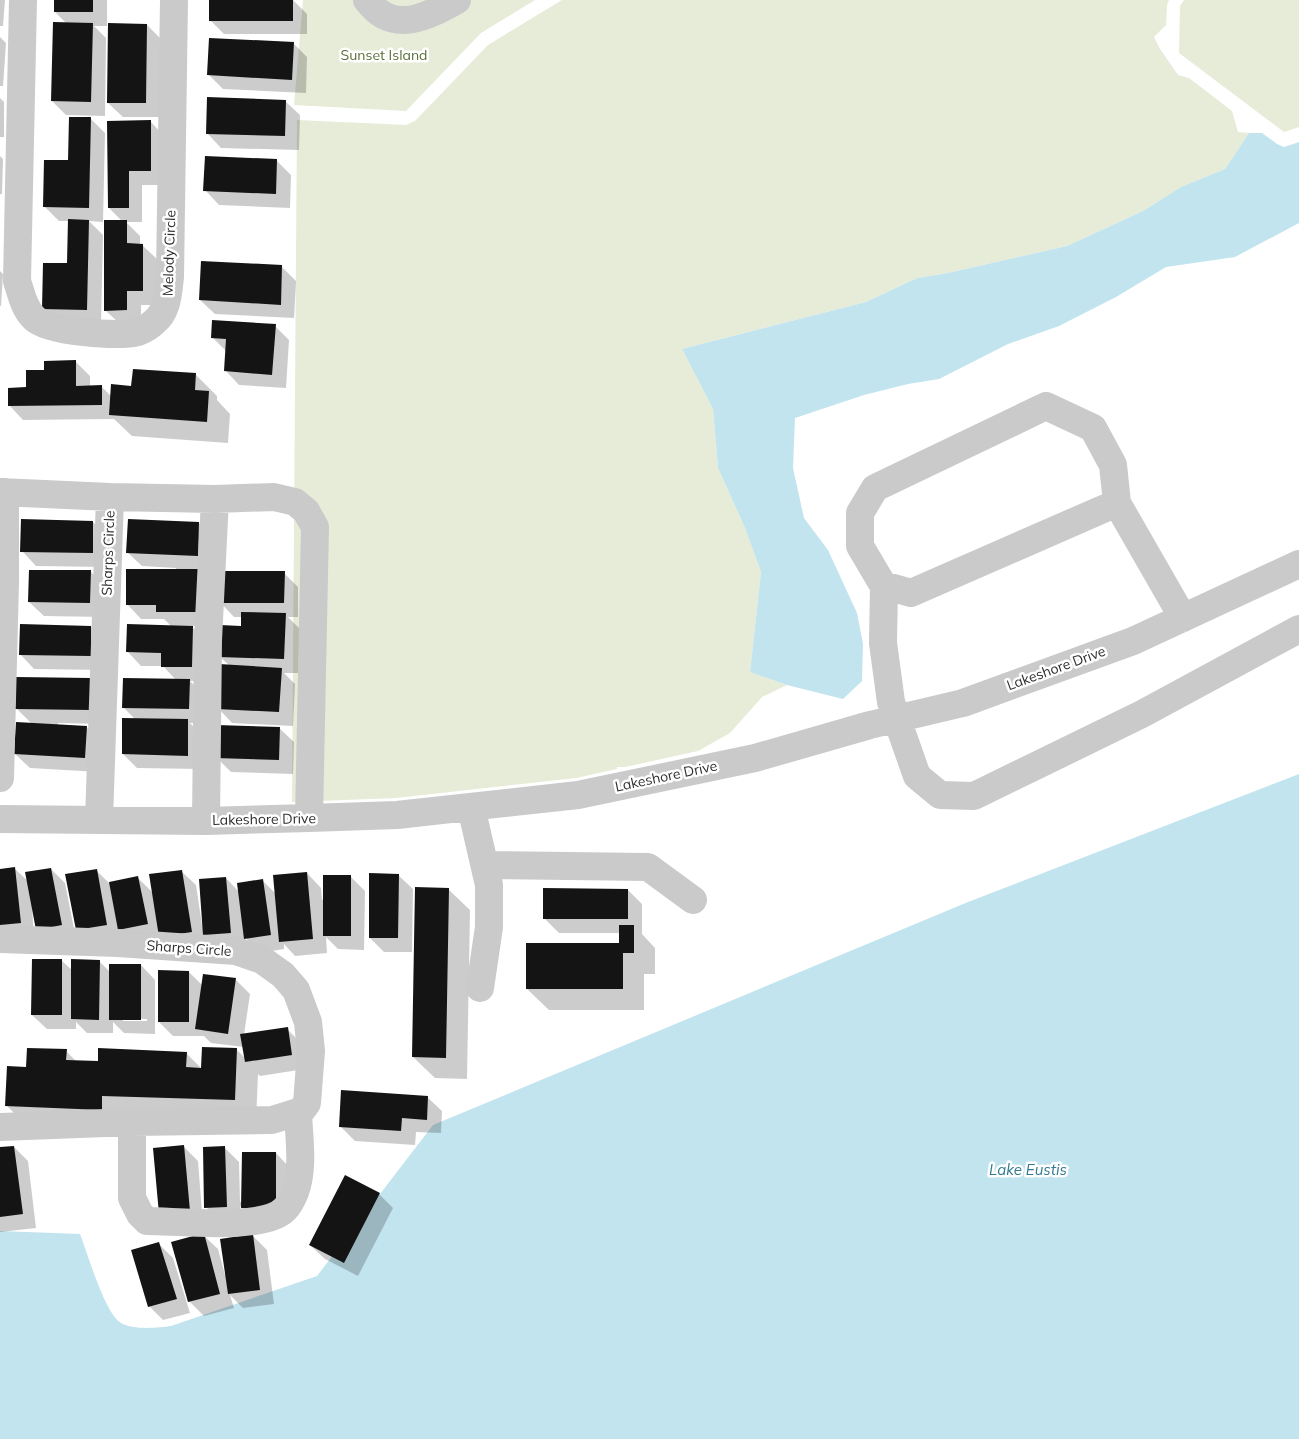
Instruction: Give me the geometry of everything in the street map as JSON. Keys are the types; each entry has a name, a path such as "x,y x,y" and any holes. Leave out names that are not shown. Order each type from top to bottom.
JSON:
{"street":[{"name":"Melody Circle","path":"23,0 17,281 28,311 36,320 55,329 130,333 140,331 156,321 167,304 170,277 174,0"},
{"path":"367,0 372,7 391,20 410,21 436,12 457,0"},
{"path":"1183,618 1118,503 1113,464 1093,428 1046,406 875,488 860,513 860,546 884,586 883,643 891,702 917,776 940,795 974,796 1142,714 1299,629"},
{"name":"Sharps Circle","path":"0,778 5,582 3,492 215,499 274,497 295,502 306,511 314,527 310,818"},
{"name":"Sharps Circle","path":"99,820 110,497"},
{"path":"206,821 208,640 215,499"},
{"path":"884,586 911,593 1118,503"},
{"name":"Lakeshore Drive","path":"0,819 206,821 396,815 578,795 755,758 870,725 962,702 1133,641 1299,564"},
{"path":"471,806 489,885 489,927 480,988"},
{"path":"485,865 648,867 693,900"},
{"name":"Sharps Circle","path":"0,939 118,943 236,951 262,960 283,975 296,990 308,1022 311,1050 307,1103 298,1113 300,1164 295,1191 285,1209 270,1218 248,1223 148,1221 140,1214 132,1198 132,1122"},
{"path":"0,1127 132,1122 272,1120 298,1113"}],"green space":[{"name":"Sunset Island","path":"303,0 535,0 481,33 406,111 294,105"},
{"path":"562,0 1169,0 1166,25 1154,37 1160,49 1178,75 1189,78 1232,111 1238,132 1249,133 1225,169 1181,187 1143,211 1067,246 948,273 917,278 866,302 682,349 713,409 718,468 745,528 761,572 750,672 787,685 762,697 730,733 698,751 625,767 617,767 617,769 576,778 396,798 292,802 297,120 406,125 415,121 488,45"},
{"path":"1184,0 1299,0 1299,127 1284,132 1179,53 1180,6"}],"water":[{"path":"1249,133 1262,133 1284,147 1299,142 1299,223 1235,257 1166,267 1116,297 1059,326 1008,344 939,379 908,384 864,395 795,418 793,468 804,518 828,550 857,613 863,644 862,681 843,699 787,685 750,672 761,572 745,528 718,468 713,409 682,349 866,302 917,278 948,273 1067,246 1143,211 1181,187 1225,169"},
{"name":"Lake Eustis","path":"1299,774 1299,1439 0,1439 0,1231 80,1234 97,1282 115,1317 121,1323 138,1328 171,1326 317,1276 433,1125 968,902"}],"building":[{"path":"54,0 93,0 93,12 54,12"},
{"path":"209,0 293,0 293,21 209,21"},
{"path":"53,22 93,23 91,102 51,101"},
{"path":"108,23 147,24 146,103 107,103"},
{"path":"209,38 294,42 292,80 207,75"},
{"path":"207,97 286,100 285,136 206,134"},
{"path":"69,117 91,117 89,208 43,207 44,160 68,160"},
{"path":"151,120 151,171 129,171 129,208 108,208 107,121"},
{"path":"205,156 277,159 276,194 203,191"},
{"path":"68,219 89,220 87,310 42,309 43,263 67,263"},
{"path":"104,220 127,220 127,243 143,244 143,291 127,291 127,310 104,311"},
{"path":"201,261 282,265 281,305 199,300"},
{"path":"212,320 276,324 272,375 224,371 226,339 211,338"},
{"path":"76,360 76,386 102,385 102,405 8,406 8,388 26,387 26,370 44,370 44,361"},
{"path":"133,369 196,373 195,390 209,391 207,422 109,415 111,384 131,386"},
{"path":"21,519 93,521 93,553 20,552"},
{"path":"128,519 199,522 198,556 126,553"},
{"path":"126,569 202,569 202,612 156,612 156,605 126,605"},
{"path":"29,570 91,570 90,603 28,602"},
{"path":"219,571 285,571 284,603 219,603"},
{"path":"241,612 286,613 284,659 219,657 220,625 241,626"},
{"path":"20,624 91,626 91,656 19,655"},
{"path":"127,624 193,626 192,667 161,667 161,653 126,652"},
{"path":"219,664 282,668 279,712 217,709"},
{"path":"16,677 90,678 90,710 15,709"},
{"path":"123,678 190,679 189,709 122,708"},
{"path":"122,718 188,719 188,756 122,754"},
{"path":"16,722 87,726 85,758 14,754"},
{"path":"216,725 280,727 279,760 215,758"},
{"path":"15,867 21,923 0,925 0,869"},
{"path":"51,868 62,925 36,930 25,872"},
{"path":"97,869 107,925 76,930 65,874"},
{"path":"182,870 192,932 159,937 149,874"},
{"path":"307,872 313,939 279,942 273,875"},
{"path":"369,873 399,874 398,938 369,938"},
{"path":"323,875 351,875 351,936 323,936"},
{"path":"138,876 148,924 118,930 109,882"},
{"path":"226,877 231,933 203,935 199,879"},
{"path":"263,879 271,935 244,939 237,883"},
{"path":"415,887 449,888 446,1058 412,1057"},
{"path":"543,888 628,889 628,919 543,919"},
{"path":"619,925 634,925 634,953 623,953 623,989 526,989 526,943 619,943"},
{"path":"32,959 62,959 62,1015 31,1015"},
{"path":"71,959 100,960 99,1020 71,1019"},
{"path":"109,964 141,964 141,1020 109,1020"},
{"path":"158,970 189,971 189,1022 158,1022"},
{"path":"203,974 236,978 228,1034 195,1029"},
{"path":"288,1027 292,1055 245,1062 240,1034"},
{"path":"202,1047 237,1048 235,1100 102,1096 102,1110 5,1106 7,1066 26,1067 27,1048 67,1049 66,1060 98,1061 98,1048 187,1052 186,1067 201,1068"},
{"path":"341,1090 428,1096 427,1120 402,1118 401,1131 339,1127"},
{"path":"184,1145 190,1211 159,1214 153,1148"},
{"path":"14,1146 23,1214 0,1217 0,1147"},
{"path":"225,1146 227,1207 204,1208 203,1147"},
{"path":"242,1152 276,1152 276,1209 241,1208"},
{"path":"345,1175 380,1193 344,1263 309,1245"},
{"path":"204,1233 220,1294 188,1302 171,1242"},
{"path":"253,1234 260,1290 228,1294 220,1239"},
{"path":"159,1242 177,1299 148,1307 131,1250"}]}
